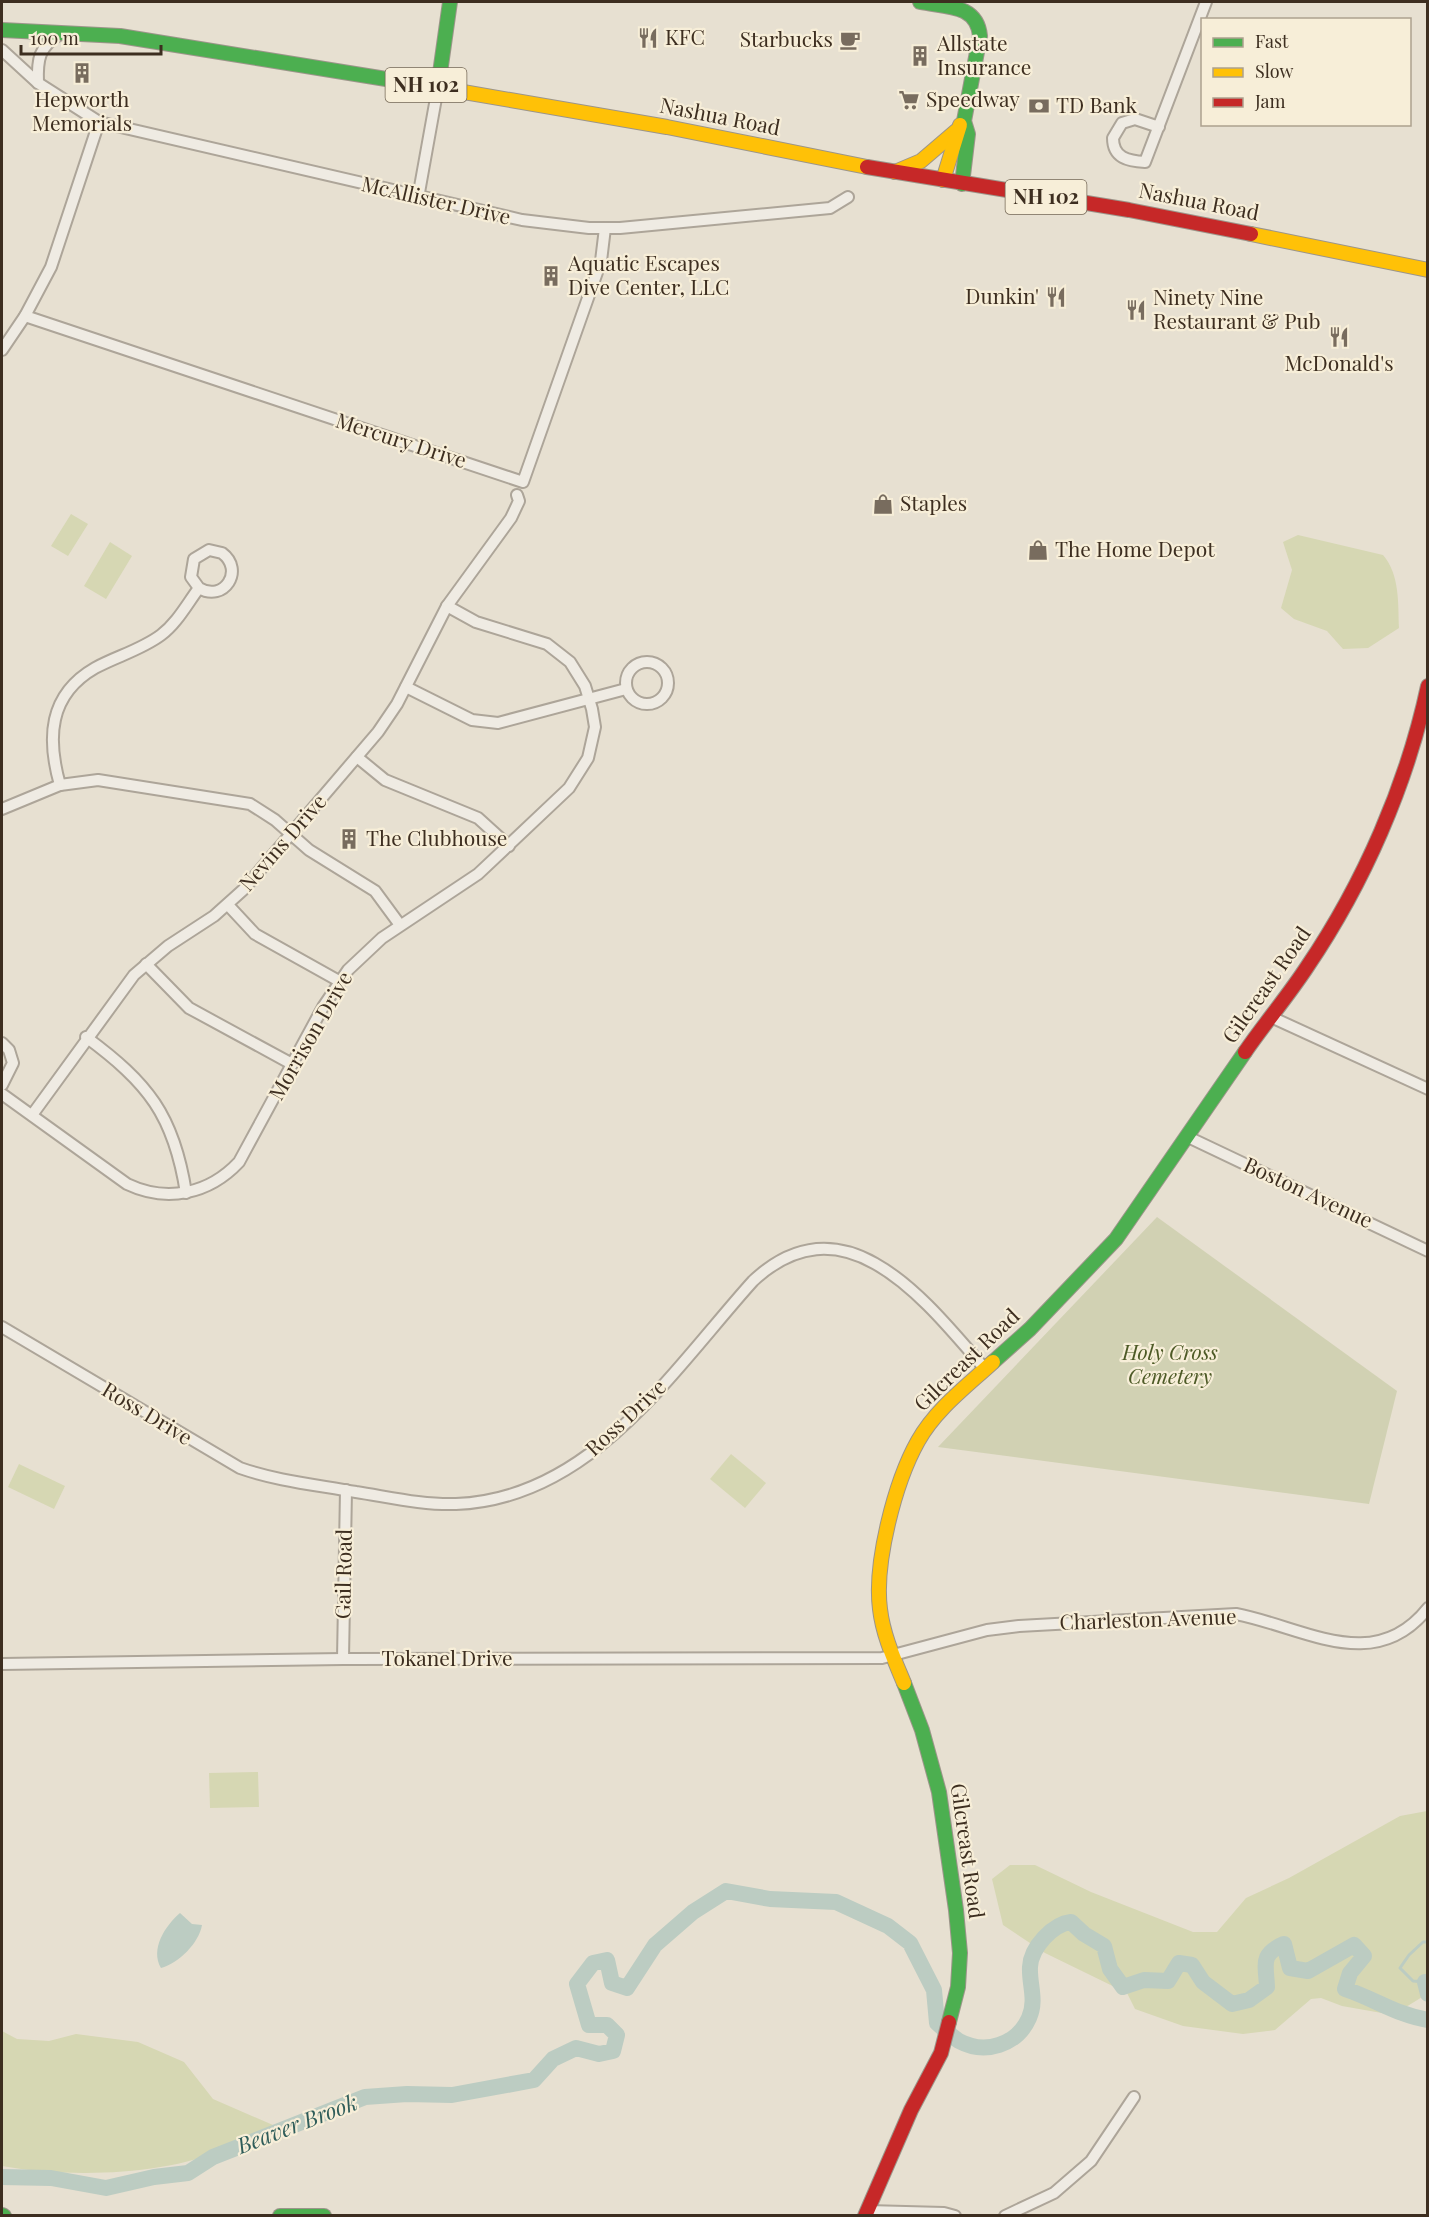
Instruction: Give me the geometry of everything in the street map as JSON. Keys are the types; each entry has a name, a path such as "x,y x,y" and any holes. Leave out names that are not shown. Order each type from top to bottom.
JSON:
{"street":[{"path":"418,198 438,87 450,2"},
{"path":"920,2 968,11 978,24 980,36 960,126 943,180"},
{"path":"1159,127 1135,119 1122,123 1113,138 1116,151 1126,160 1145,162 1159,127 1206,2"},
{"name":"Nashua Road","path":"2,30 64,31 170,43 438,87 667,127 894,172 1129,210 1428,270"},
{"path":"38,83 37,59 42,49 64,31"},
{"name":"McAllister Drive","path":"2,50 38,83 99,122 418,198 522,220 605,228 830,208 848,197"},
{"path":"2,350 26,316 59,247 99,122"},
{"path":"894,172 921,161 960,126"},
{"path":"960,126 968,134 962,183"},
{"path":"523,482 601,261 605,228"},
{"name":"Mercury Drive","path":"26,316 523,482"},
{"name":"Nevins Drive","path":"32,1115 125,984 146,964 228,905 291,836 388,718 447,606 511,518 519,501 517,495 523,482"},
{"path":"204,551 222,552 232,567 230,581 216,592 199,588 191,577 194,559 204,551"},
{"path":"60,785 54,762 52,732 58,708 71,688 96,668 159,637 177,619 199,588"},
{"name":"Morrison Drive","path":"2,1094 127,1184 150,1193 186,1192 208,1187 219,1181 239,1162 339,981 369,949 400,925 478,874 569,788 584,768 595,727 590,698 578,671 562,653 530,638 476,622 447,606"},
{"path":"639,663 656,663 667,676 666,693 651,704 638,702 626,689 629,672 639,663"},
{"name":"Gilcreast Road","path":"866,2213 911,2110 945,2043 958,1987 960,1953 939,1792 922,1730 883,1628 878,1587 882,1553 900,1480 913,1449 931,1422 1030,1329 1103,1256 1155,1187 1325,939 1366,862 1408,762 1428,686"},
{"path":"406,687 472,720 498,723 626,689"},
{"path":"357,757 384,780 478,818 509,846"},
{"path":"2,809 60,785 107,780 238,801 259,808 291,836 324,860 375,891 400,925"},
{"path":"228,905 255,934 339,981"},
{"path":"146,964 189,1008 292,1064"},
{"path":"1271,1017 1428,1089"},
{"path":"86,1037 130,1071 148,1092 165,1119 181,1164 186,1192"},
{"path":"2,1043 9,1050 13,1063 2,1085"},
{"name":"Boston Avenue","path":"1188,1137 1428,1251"},
{"name":"Ross Drive","path":"2,1327 231,1464 257,1473 346,1490 409,1501 456,1504 520,1490 561,1472 615,1434 646,1404 745,1289 770,1265 790,1254 812,1249 834,1248 854,1254 893,1274 926,1302 985,1369"},
{"name":"Gail Road","path":"343,1659 346,1490"},
{"name":"Charleston Avenue","path":"893,1657 954,1638 998,1629 1195,1615 1236,1614 1268,1620 1330,1641 1352,1645 1373,1644 1394,1637 1412,1625 1428,1608"},
{"name":"Tokanel Drive","path":"2,1664 343,1659 893,1657"},
{"path":"1005,2216 1054,2193 1091,2161 1134,2097"},
{"path":"866,2213 944,2213 955,2216"},
{"path":"280,2216 324,2216"}],"green space":[{"path":"71,514 88,524 68,556 51,546"},
{"path":"1298,535 1383,555 1393,571 1395,580 1399,628 1368,648 1343,649 1327,631 1294,619 1281,608 1292,570 1283,542"},
{"path":"110,542 132,556 106,599 84,586"},
{"name":"Holy Cross Cemetery","path":"1157,1217 1397,1391 1369,1504 938,1447"},
{"path":"731,1454 766,1483 745,1508 710,1479"},
{"path":"19,1464 65,1486 54,1509 8,1487"},
{"path":"258,1772 259,1807 210,1808 209,1773"},
{"path":"1427,1811 1427,1994 1393,2015 1342,2006 1321,1998 1311,1999 1275,2030 1243,2034 1183,2026 1135,2009 1127,1993 1045,1953 1003,1925 992,1879 1010,1865 1035,1865 1091,1892 1193,1932 1217,1932 1246,1898 1289,1878 1400,1816"},
{"path":"2,2031 17,2039 49,2041 76,2034 138,2042 184,2062 213,2099 273,2125 228,2148 203,2157 146,2169 86,2173 28,2170 2,2166"}],"shaded area":[{"path":"180,1913 192,1924 202,1925 200,1932 197,1939 181,1957 161,1968 158,1961 158,1946 164,1931"}],"waterway":[{"name":"Beaver Brook","path":"2,2177 51,2178 106,2188 154,2177 188,2173 213,2157 365,2097 407,2094 452,2095 534,2080 553,2059 576,2048 599,2054 613,2051 617,2035 607,2025 589,2025 577,1984 593,1963 607,1960 612,1983 627,1988 655,1945 693,1912 726,1891 770,1899 836,1902 888,1926 910,1943 934,1990 937,2023 959,2041 979,2047 999,2045 1017,2035 1024,2027 1029,2018 1033,1998 1030,1967 1034,1952 1050,1932 1071,1922 1084,1934 1104,1946 1110,1969 1123,1987 1144,1980 1168,1981 1179,1963 1192,1965 1203,1982 1232,2004 1249,2000 1267,1987 1266,1961 1271,1952 1284,1944 1290,1968 1308,1971 1354,1945 1364,1956 1350,1973 1345,1989 1396,2011 1428,2020"},
{"path":"1425,1982 1413,1981 1400,1968 1409,1955 1423,1942 1428,1942"},
{"name":"Beaver Brook","path":"1428,1982 1425,1982 1428,1994"}],"traffic: fast":[{"path":"438,87 450,2"},
{"path":"920,2 967,12 978,26 980,36 964,121 968,134 962,184"},
{"path":"2,30 120,36 417,84"},
{"path":"993,1362 1030,1329 1116,1239 1245,1052"},
{"path":"904,1683 922,1730 939,1792 956,1910 960,1953 958,1987 949,2022"},
{"path":"280,2216 324,2216"}],"traffic: slow":[{"path":"417,84 667,127 867,167"},
{"path":"943,180 960,125"},
{"path":"895,172 921,161 956,131"},
{"path":"1251,234 1428,270"},
{"path":"904,1683 889,1647 880,1609 880,1569 894,1500 910,1458 925,1429 952,1398 993,1362"}],"traffic: jam":[{"path":"867,167 1129,210 1251,234"},
{"path":"1245,1052 1328,935 1365,867 1396,796 1428,686"},
{"path":"865,2216 911,2110 941,2053 949,2022"}],"place":[{"name":"KFC","path":"648,38"},
{"name":"Starbucks","path":"850,40"},
{"name":"Allstate Insurance","path":"920,56"},
{"name":"Hepworth Memorials","path":"82,73"},
{"name":"Speedway","path":"909,100"},
{"name":"TD Bank","path":"1039,106"},
{"name":"Aquatic Escapes Dive Center, LLC","path":"551,276"},
{"name":"Dunkin'","path":"1056,297"},
{"name":"Ninety Nine Restaurant & Pub","path":"1136,310"},
{"name":"McDonald's","path":"1339,337"},
{"name":"Staples","path":"883,504"},
{"name":"The Home Depot","path":"1038,550"},
{"name":"The Clubhouse","path":"349,839"}]}
